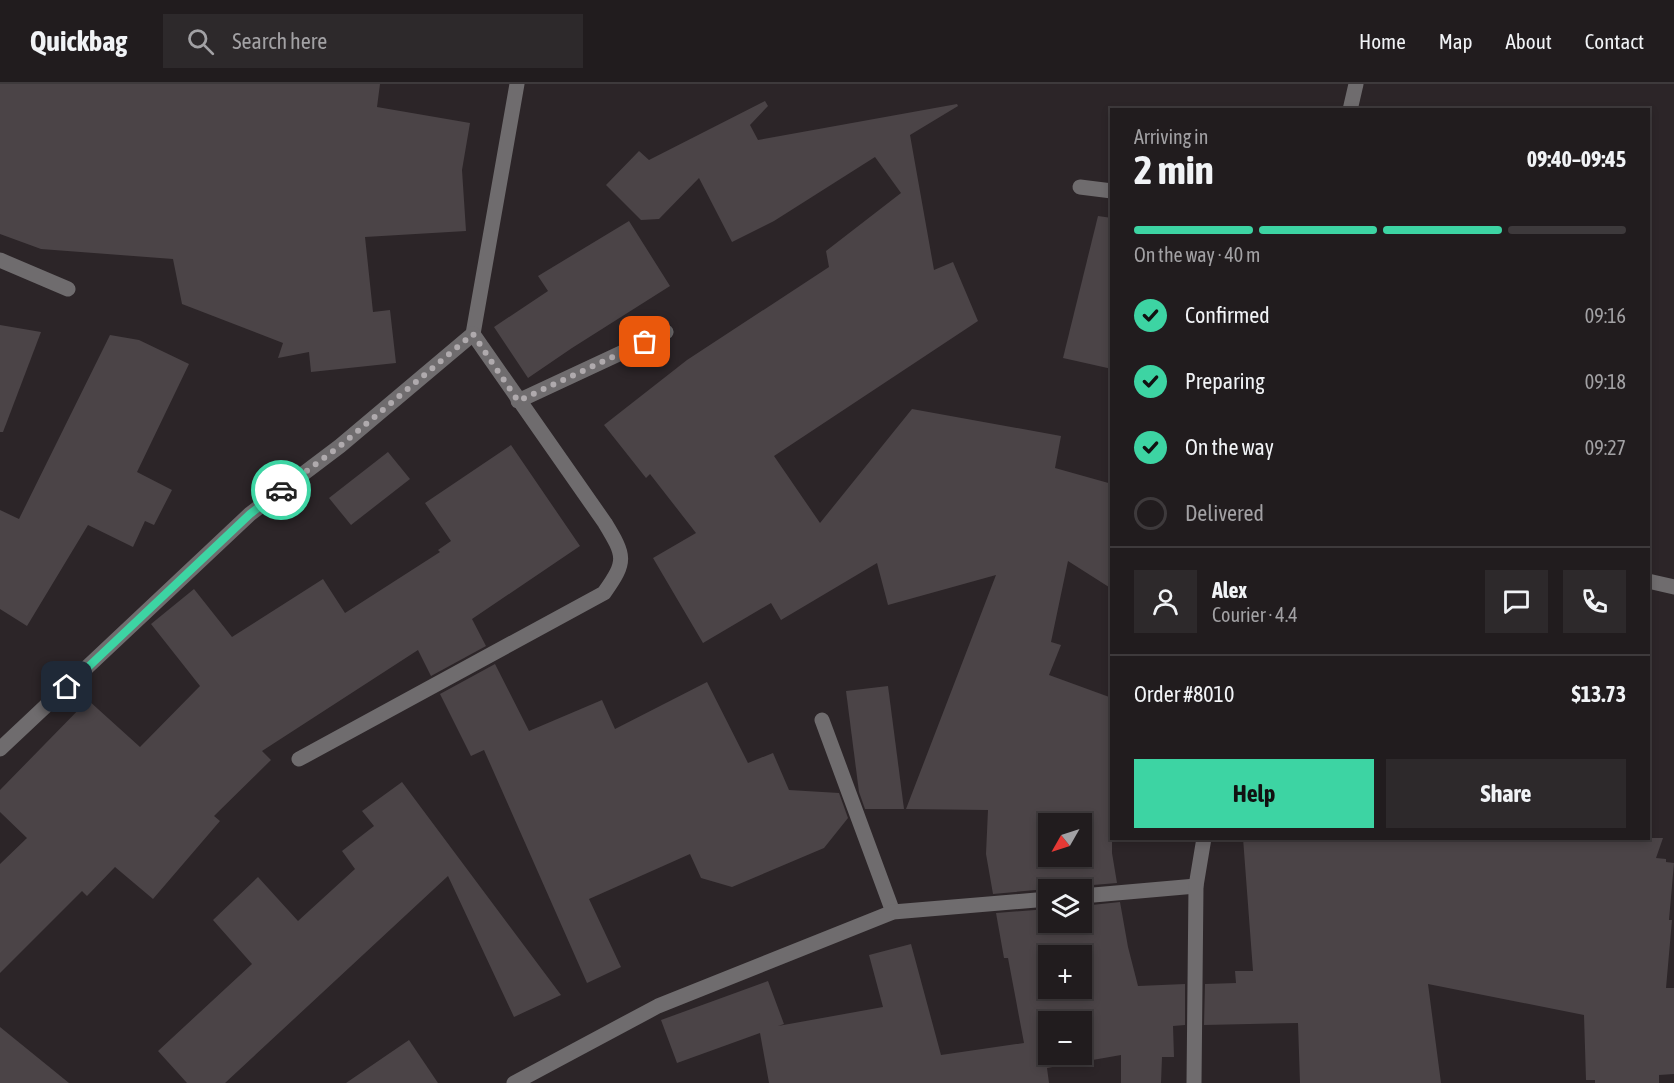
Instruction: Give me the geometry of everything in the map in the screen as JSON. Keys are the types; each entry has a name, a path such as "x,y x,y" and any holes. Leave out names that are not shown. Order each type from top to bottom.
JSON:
{"street":[{"path":"0,749 250,514 340,446 473,334 517,84"},
{"path":"1350,108 1356,84"},
{"path":"1080,188 1110,191"},
{"path":"0,260 68,289"},
{"path":"518,401 666,332"},
{"path":"299,759 604,593 622,562 617,543 605,523 473,334"},
{"path":"1650,581 1674,587"},
{"path":"822,720 893,912"},
{"path":"1194,1083 1196,886 1204,840"},
{"path":"1092,895 1196,886"},
{"path":"514,1083 658,1006 893,912 1038,899"}],"building":[{"path":"0,84 380,84 377,107 470,123 462,170 466,231 365,237 373,312 390,310 396,363 311,372 309,352 278,358 283,343 182,304 173,259 41,249 0,234"},
{"path":"765,101 768,106 750,125 758,140 957,104 958,106 910,135 934,270 953,262 978,321 774,456 820,523 912,409 1061,436 1055,468 1110,483 1110,588 1068,561 1051,642 1061,645 1049,675 1110,697 1110,840 1112,840 1117,883 1092,885 1092,879 1038,879 1038,890 993,894 986,854 988,810 906,809 996,575 888,605 877,563 781,620 771,603 703,643 653,558 696,533 650,474 646,478 604,425 687,360 829,267 826,251 901,193 875,157 774,221 732,242 699,178 659,219 641,220 606,185 639,151 649,160"},
{"path":"1098,216 1110,218 1110,369 1063,358"},
{"path":"629,221 670,286 528,378 494,327 548,291 538,276"},
{"path":"0,325 41,332 3,432 0,432"},
{"path":"110,335 139,340 189,364 137,472 172,490 154,525 145,521 133,547 88,525 27,626 0,609 0,510 19,519"},
{"path":"511,445 580,546 472,619 486,646 431,676 418,650 262,751 271,760 214,816 220,821 153,899 115,867 87,896 82,891 0,973 0,864 27,838 0,812 0,790 88,700 140,747 200,686 151,624 194,589 232,637 323,579 345,613 440,552 438,550 451,541 425,503"},
{"path":"388,452 410,479 351,525 329,498"},
{"path":"495,664 529,731 602,700 615,729 707,682 748,763 773,753 789,790 839,793 848,818 824,848 732,887 701,878 690,854 589,899 621,967 587,983 484,750 471,756 440,694"},
{"path":"888,686 904,809 865,809 859,792 846,691"},
{"path":"402,782 561,995 514,1017 448,876 225,1083 187,1083 158,1051 252,964 213,920 258,877 298,921 355,869 342,851 374,826 362,811"},
{"path":"1650,838 1663,838 1656,858 1674,863 1666,988 1674,988 1674,1074 1659,1075 1659,1083 1595,1083 1595,1080 1586,1080 1584,1015 1428,984 1441,1083 1300,1083 1298,1023 1204,1025 1205,984 1236,983 1235,971 1253,971 1243,840 1650,840"},
{"path":"1120,902 1138,986 1185,984 1185,1025 1173,1026 1174,1057 1162,1057 1161,1083 1121,1083 1121,1055 1092,1060 1092,1011 1038,1011 1038,1065 1064,1065 1047,1068 1049,1083 769,1083 760,1033 677,1063 661,1020 768,981 784,1024 778,1026 883,1007 869,955 911,944 941,1055 1024,1043 1008,958 1004,958 996,913 1038,910 1038,933 1092,933 1092,905"},
{"path":"0,1027 69,1083 0,1083"},
{"path":"409,1040 438,1083 346,1083"}],"way so far":[{"path":"281,490 340,446 473,334 518,401 645,342"}],"route":[{"path":"67,687 250,514 281,490"}]}
